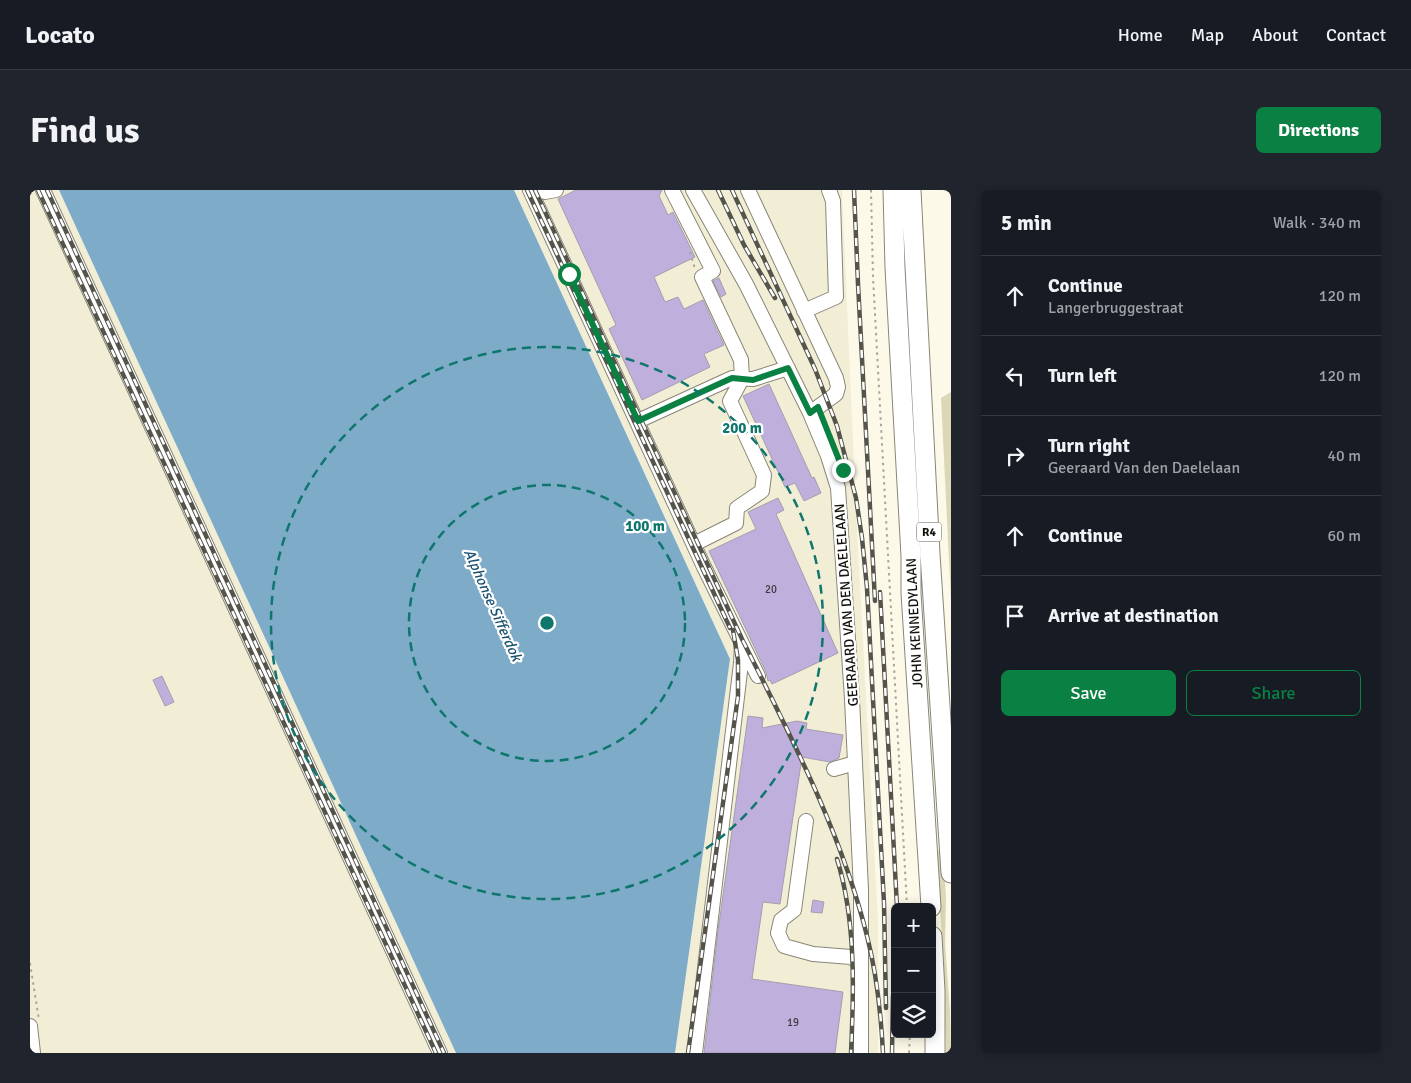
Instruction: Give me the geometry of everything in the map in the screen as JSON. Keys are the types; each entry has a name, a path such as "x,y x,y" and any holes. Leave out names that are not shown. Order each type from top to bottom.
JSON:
{"highway":[{"name":"JOHN KENNEDYLAAN","path":"893,190 895,268 911,556 911,593 931,903"},
{"name":"JOHN KENNEDYLAAN","path":"911,190 930,544 951,873"},
{"path":"933,948 935,1053"}],"street":[{"path":"43,190 440,1053"},
{"path":"530,190 694,544 758,676"},
{"path":"542,190 545,192 556,190"},
{"path":"672,190 713,271 702,277 741,360 742,379 730,401 764,475 762,491 737,508 736,524 694,544"},
{"name":"GEERAARD VAN DEN DAELELAAN","path":"693,190 746,284 810,413 834,473 839,497 861,890 861,1053"},
{"path":"748,190 836,378 838,387 836,394 810,413"},
{"path":"804,311 836,297 833,201 828,190"},
{"path":"638,421 732,378 753,380 788,368"},
{"path":"694,1053 742,645"},
{"path":"834,769 855,763"},
{"path":"806,821 794,910 781,920 778,934 784,946 813,954 851,957 861,964"},
{"path":"33,1053 35,1024"}],"path":[{"path":"871,190 873,277 907,903"},
{"path":"30,963 35,1024"},
{"path":"909,1053 910,1038"}],"shaded area":[{"path":"30,190 59,190 456,1053 30,1053"},
{"path":"514,190 842,190 856,510 878,920 878,1053 675,1053 730,659"},
{"path":"951,392 951,601 941,398"},
{"path":"943,850 946,898 945,944 951,1053 946,1053 943,952 936,851"}],"water":[{"name":"Alphonse Sifferdok","path":"59,190 514,190 730,659 675,1053 456,1053"}],"building":[{"path":"576,190 662,190 659,196 668,215 673,212 695,257 654,277 665,302 678,297 684,309 703,300 724,345 704,354 710,367 642,400 609,329 616,325 558,199"},
{"path":"719,278 726,294 721,297 713,281"},
{"path":"769,384 812,478 814,477 821,493 804,501 795,483 785,487 743,396"},
{"path":"778,498 784,510 776,514 838,653 772,684 770,680 768,681 766,672 709,551 756,529 748,512"},
{"path":"162,676 174,702 165,706 153,680"},
{"path":"748,716 763,718 762,728 797,721 807,723 806,729 843,735 839,758 830,762 802,757 780,904 763,902 752,979 843,992 835,1053 704,1053 718,931"},
{"path":"813,900 824,902 822,913 811,912"}],"railway":[{"path":"38,190 436,1053"},
{"path":"47,190 444,1053"},
{"path":"527,190 730,628"},
{"path":"535,190 742,639 796,747 829,821 856,897 867,936 878,994 883,1053"},
{"path":"718,190 744,245 775,298"},
{"path":"732,190 815,369 837,426 856,498 867,588 884,903 886,1008"},
{"path":"854,190 875,601"},
{"path":"880,592 897,903"},
{"path":"688,1053 738,696 738,660 733,630"},
{"path":"837,859 848,906 851,931 853,980 851,1053"},
{"path":"892,1038 892,1053"}],"route":[{"path":"569,274 638,421 732,378 753,380 788,368 810,413 818,407 843,470"}]}
